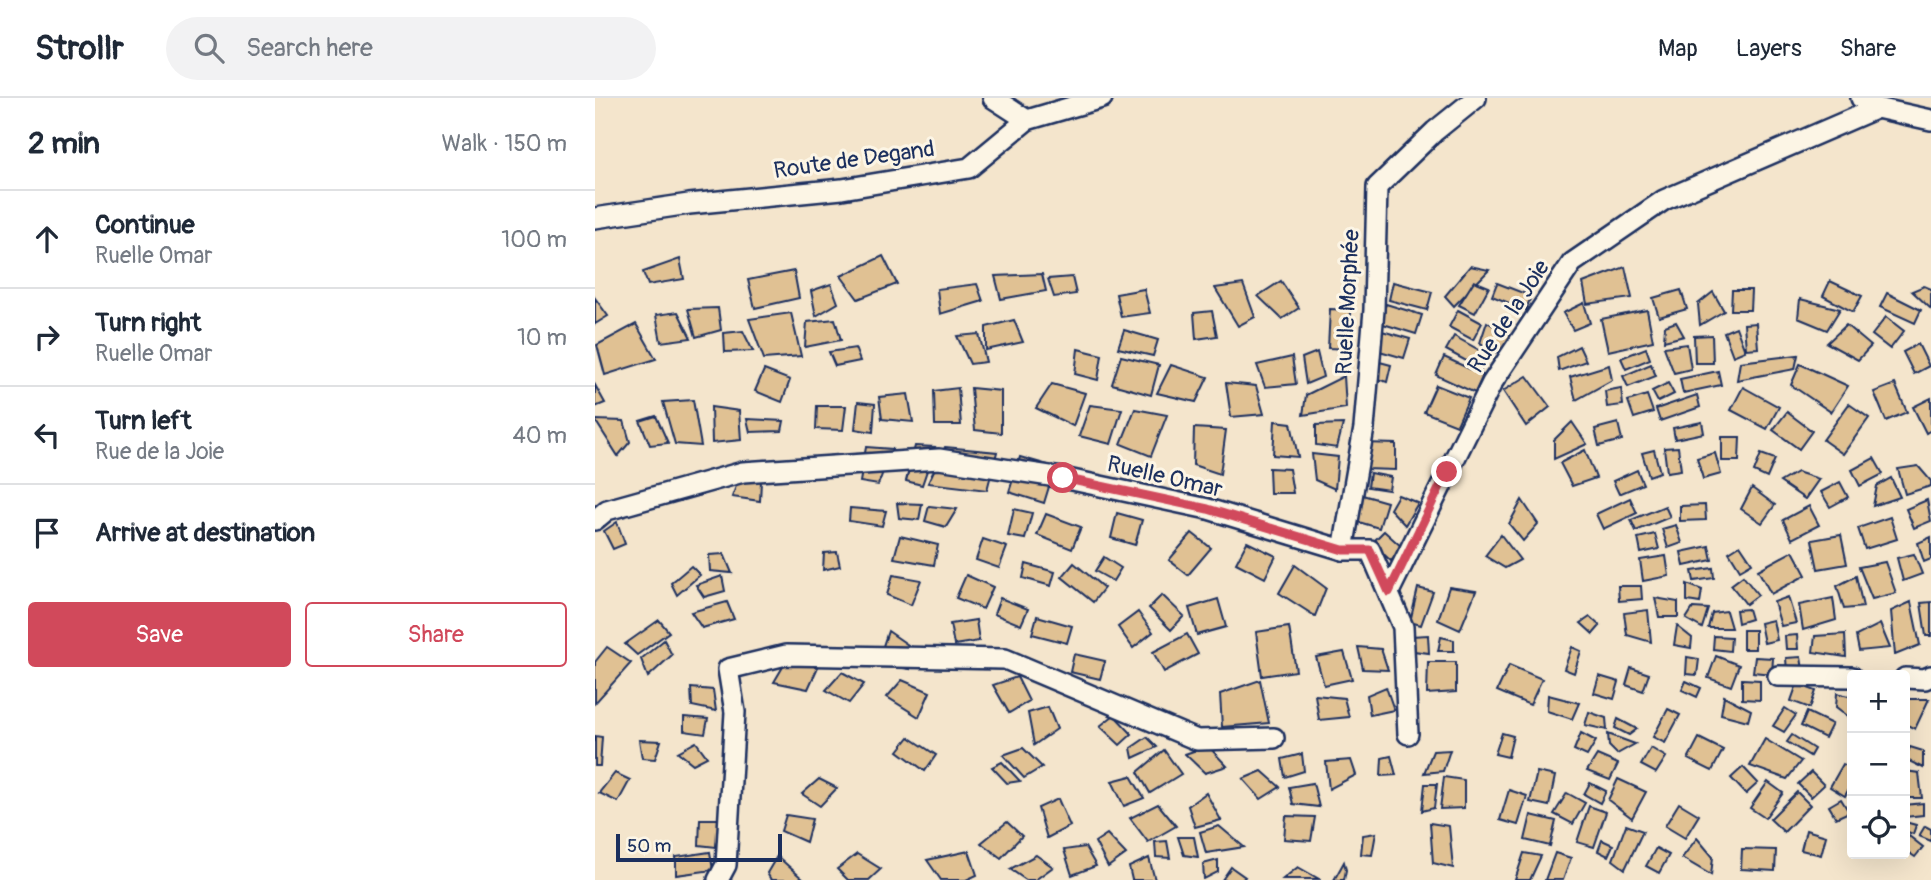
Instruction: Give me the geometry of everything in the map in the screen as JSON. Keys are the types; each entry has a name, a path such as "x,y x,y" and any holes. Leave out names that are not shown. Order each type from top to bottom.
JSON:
{"street":[{"path":"993,98 1027,120"},
{"name":"Route de Degand","path":"595,218 689,204 842,189 969,168 1027,120 1102,98"},
{"name":"Ruelle Morphée","path":"1343,550 1364,428 1374,310 1377,187 1435,131 1476,98"},
{"path":"1869,103 1931,120"},
{"name":"Rue de la Joie","path":"1389,592 1492,383 1571,263 1664,200 1869,103"},
{"name":"Ruelle Omar","path":"595,520 607,510 743,472 939,459 1063,478 1195,506 1343,550 1370,550 1403,627 1408,734"},
{"path":"718,880 726,865 735,712 727,668 786,655 1005,659 1197,740 1274,738"},
{"path":"1778,676 1847,677"},
{"path":"1910,678 1931,676"}],"building":[{"path":"883,256 897,284 858,299 841,276"},
{"path":"680,259 684,279 648,285 643,272"},
{"path":"1470,266 1489,270 1454,306 1445,296"},
{"path":"1625,267 1632,298 1587,304 1583,283"},
{"path":"794,271 799,298 755,308 748,280"},
{"path":"1042,274 1046,291 1001,299 995,276"},
{"path":"1072,277 1076,294 1054,297 1048,279"},
{"path":"1281,281 1299,308 1282,319 1258,296"},
{"path":"1474,281 1489,287 1475,313 1459,305"},
{"path":"1830,281 1862,296 1853,312 1823,296"},
{"path":"1393,282 1432,292 1427,310 1389,300"},
{"path":"1497,283 1531,296 1526,310 1492,296"},
{"path":"831,284 838,303 816,316 811,291"},
{"path":"977,284 983,301 940,314 937,289"},
{"path":"1243,284 1255,317 1238,326 1215,288"},
{"path":"1924,286 1931,289 1931,309 1912,291"},
{"path":"1144,289 1150,313 1121,317 1116,294"},
{"path":"1681,290 1687,309 1659,317 1653,298"},
{"path":"1732,290 1751,290 1750,310 1731,310"},
{"path":"1713,292 1724,311 1700,325 1698,304"},
{"path":"1887,293 1921,310 1915,323 1880,307"},
{"path":"595,298 608,316 595,324"},
{"path":"1800,299 1840,309 1827,330 1798,318"},
{"path":"1584,303 1590,323 1573,330 1563,313"},
{"path":"1386,304 1422,315 1416,334 1380,323"},
{"path":"718,308 721,330 696,337 688,309"},
{"path":"1330,309 1351,310 1350,349 1328,348"},
{"path":"1458,310 1482,323 1473,340 1449,327"},
{"path":"1647,310 1653,341 1608,351 1601,319"},
{"path":"1212,311 1217,336 1196,339 1194,313"},
{"path":"678,312 691,338 661,342 656,315"},
{"path":"791,313 801,356 764,359 749,319"},
{"path":"1886,317 1904,331 1890,349 1872,335"},
{"path":"835,319 841,340 805,347 807,322"},
{"path":"1014,320 1023,342 986,350 986,327"},
{"path":"1487,322 1512,336 1500,354 1480,343"},
{"path":"1676,322 1684,336 1664,341 1665,326"},
{"path":"1756,323 1758,348 1746,349 1744,324"},
{"path":"636,324 656,359 605,375 597,345"},
{"path":"1846,325 1871,346 1858,360 1827,343"},
{"path":"1736,327 1745,351 1733,356 1724,332"},
{"path":"1124,330 1158,340 1153,356 1118,348"},
{"path":"743,331 753,351 725,352 724,333"},
{"path":"1382,331 1410,339 1404,358 1376,350"},
{"path":"979,334 986,362 970,364 957,336"},
{"path":"1712,335 1713,363 1695,363 1694,336"},
{"path":"1454,336 1488,355 1481,369 1446,350"},
{"path":"1687,344 1691,369 1674,373 1664,347"},
{"path":"1918,344 1929,366 1914,374 1903,352"},
{"path":"1579,346 1586,361 1559,371 1557,357"},
{"path":"855,348 860,361 835,366 829,352"},
{"path":"1646,348 1650,359 1626,369 1621,358"},
{"path":"1078,349 1102,355 1098,380 1075,374"},
{"path":"1317,352 1323,377 1306,384 1302,358"},
{"path":"1798,355 1795,369 1737,380 1740,362"},
{"path":"1121,356 1159,365 1151,395 1112,384"},
{"path":"1292,357 1296,384 1265,387 1257,365"},
{"path":"1444,357 1483,375 1475,393 1436,375"},
{"path":"1376,361 1391,365 1387,382 1371,377"},
{"path":"1651,364 1656,376 1628,387 1623,376"},
{"path":"1800,364 1848,386 1831,412 1791,385"},
{"path":"1171,365 1208,377 1196,402 1157,393"},
{"path":"1609,365 1612,380 1576,400 1570,377"},
{"path":"764,370 790,380 782,402 755,391"},
{"path":"1718,371 1721,385 1683,393 1680,379"},
{"path":"1344,376 1346,408 1303,415 1306,395"},
{"path":"1527,376 1550,407 1526,426 1503,391"},
{"path":"1226,383 1256,386 1264,414 1231,417"},
{"path":"1668,383 1674,394 1658,402 1652,391"},
{"path":"1052,384 1085,393 1073,426 1036,408"},
{"path":"1895,384 1907,412 1886,421 1874,392"},
{"path":"595,385 605,403 595,407"},
{"path":"1436,385 1469,398 1457,425 1424,412"},
{"path":"1743,387 1779,407 1767,429 1731,410"},
{"path":"958,388 961,425 935,425 934,391"},
{"path":"971,388 1001,391 1001,433 975,430"},
{"path":"1621,388 1623,405 1607,407 1605,391"},
{"path":"908,394 913,422 882,419 879,397"},
{"path":"1647,395 1653,412 1634,418 1628,401"},
{"path":"1697,395 1700,407 1660,421 1656,409"},
{"path":"1931,398 1931,430 1926,433 1913,407"},
{"path":"693,400 701,446 675,444 663,402"},
{"path":"858,402 875,404 873,432 855,429"},
{"path":"1849,404 1869,418 1843,454 1823,440"},
{"path":"1090,405 1122,409 1111,444 1079,436"},
{"path":"817,406 846,406 843,430 816,429"},
{"path":"711,407 739,411 741,440 712,443"},
{"path":"1135,409 1167,415 1151,456 1121,444"},
{"path":"1787,412 1812,431 1799,449 1773,430"},
{"path":"656,416 668,443 650,445 640,421"},
{"path":"747,419 784,421 782,431 750,432"},
{"path":"595,420 624,421 630,442 618,456"},
{"path":"1275,421 1291,423 1298,457 1273,455"},
{"path":"1572,422 1587,444 1554,459 1554,440"},
{"path":"1702,422 1704,433 1675,439 1673,428"},
{"path":"1618,423 1622,440 1599,446 1595,429"},
{"path":"1343,424 1337,448 1316,445 1316,425"},
{"path":"1194,428 1226,430 1220,474 1193,465"},
{"path":"1722,437 1740,437 1739,461 1722,461"},
{"path":"1365,443 1396,444 1396,470 1365,469"},
{"path":"915,446 935,447 922,485 906,481"},
{"path":"866,447 892,449 878,485 860,482"},
{"path":"945,447 997,452 987,490 928,483"},
{"path":"1678,447 1681,470 1667,472 1664,448"},
{"path":"1585,450 1596,478 1572,486 1560,463"},
{"path":"1654,450 1660,472 1649,476 1642,453"},
{"path":"1715,453 1721,474 1703,479 1697,458"},
{"path":"1312,454 1338,457 1335,489 1315,480"},
{"path":"1761,454 1775,459 1767,478 1754,472"},
{"path":"1020,457 1055,467 1044,503 1009,492"},
{"path":"1874,458 1883,474 1860,486 1852,470"},
{"path":"1918,466 1931,481 1931,486 1905,494 1898,469"},
{"path":"1269,468 1289,469 1293,493 1270,493"},
{"path":"1637,470 1643,484 1619,494 1613,481"},
{"path":"1797,472 1819,479 1805,499 1780,482"},
{"path":"1370,473 1391,477 1389,490 1368,487"},
{"path":"739,478 761,481 760,501 732,497"},
{"path":"1891,478 1900,497 1873,506 1877,486"},
{"path":"1840,482 1848,497 1830,507 1821,492"},
{"path":"1752,488 1775,505 1762,523 1741,509"},
{"path":"1359,494 1387,502 1379,528 1352,520"},
{"path":"1398,495 1418,503 1405,525 1390,509"},
{"path":"1630,498 1637,513 1603,529 1596,514"},
{"path":"1522,500 1538,524 1523,541 1509,524"},
{"path":"1927,500 1931,521 1914,528 1906,509"},
{"path":"897,503 922,504 919,520 899,518"},
{"path":"1705,505 1706,520 1680,521 1680,506"},
{"path":"929,506 957,509 946,527 925,521"},
{"path":"1665,506 1670,517 1636,531 1631,520"},
{"path":"1809,506 1819,525 1792,539 1783,520"},
{"path":"850,508 886,511 882,526 849,521"},
{"path":"1014,509 1032,513 1025,539 1008,536"},
{"path":"1117,513 1142,520 1135,545 1111,538"},
{"path":"1046,514 1081,527 1072,549 1037,535"},
{"path":"1890,517 1897,539 1865,549 1858,528"},
{"path":"617,522 625,544 613,549 604,531"},
{"path":"1676,525 1682,543 1668,548 1662,529"},
{"path":"1384,531 1403,548 1391,561 1372,543"},
{"path":"1192,533 1211,548 1188,575 1169,560"},
{"path":"1655,534 1659,549 1641,553 1638,538"},
{"path":"1501,535 1520,560 1505,568 1485,556"},
{"path":"1841,535 1847,564 1818,569 1812,540"},
{"path":"900,536 938,545 934,565 894,558"},
{"path":"1931,537 1931,559 1924,562 1918,543"},
{"path":"983,539 1007,547 999,568 976,560"},
{"path":"1247,542 1276,556 1265,578 1236,563"},
{"path":"1740,545 1752,563 1740,570 1729,552"},
{"path":"1709,546 1712,560 1684,566 1681,552"},
{"path":"1793,551 1806,575 1771,594 1758,570"},
{"path":"837,552 840,566 823,570 824,553"},
{"path":"724,554 732,573 710,571 709,555"},
{"path":"1914,554 1922,574 1903,581 1897,558"},
{"path":"1666,556 1669,576 1643,581 1640,560"},
{"path":"1104,557 1121,568 1113,581 1095,571"},
{"path":"1885,562 1896,593 1872,599 1859,567"},
{"path":"1074,563 1104,588 1093,602 1062,577"},
{"path":"1026,564 1055,572 1051,586 1023,578"},
{"path":"1295,565 1326,588 1315,616 1279,593"},
{"path":"691,566 700,575 677,595 671,583"},
{"path":"1713,568 1714,578 1694,581 1692,571"},
{"path":"893,575 921,580 911,605 887,595"},
{"path":"966,575 993,587 983,609 956,598"},
{"path":"722,576 725,591 704,597 696,585"},
{"path":"1743,576 1758,595 1746,604 1731,585"},
{"path":"1856,576 1863,607 1844,609 1837,586"},
{"path":"1687,584 1702,590 1700,603 1687,601"},
{"path":"1618,586 1641,586 1642,599 1619,601"},
{"path":"1449,587 1476,591 1460,630 1438,620"},
{"path":"1418,588 1433,592 1421,625 1410,622"},
{"path":"1162,595 1184,616 1171,630 1149,608"},
{"path":"1788,597 1796,623 1781,626 1774,602"},
{"path":"1000,598 1028,609 1021,625 994,614"},
{"path":"1655,598 1678,602 1678,617 1659,617"},
{"path":"1833,598 1836,620 1803,630 1799,605"},
{"path":"1218,599 1226,627 1197,635 1189,608"},
{"path":"727,602 734,619 702,628 691,612"},
{"path":"1911,602 1920,645 1895,655 1891,611"},
{"path":"1931,602 1931,636 1926,636 1921,603"},
{"path":"1693,608 1708,609 1702,628 1686,619"},
{"path":"1748,609 1751,619 1738,623 1736,610"},
{"path":"1648,610 1651,642 1627,635 1624,613"},
{"path":"1726,611 1731,628 1708,628 1712,613"},
{"path":"1138,612 1153,632 1133,648 1118,627"},
{"path":"1037,616 1072,626 1067,643 1032,634"},
{"path":"1590,617 1600,626 1593,634 1581,623"},
{"path":"659,620 669,632 637,655 625,644"},
{"path":"976,620 979,641 954,645 950,624"},
{"path":"1773,620 1777,640 1764,643 1760,623"},
{"path":"1880,624 1890,648 1859,651 1856,636"},
{"path":"1677,626 1692,638 1691,648 1674,645"},
{"path":"1289,627 1296,671 1262,676 1256,632"},
{"path":"1743,630 1755,630 1755,649 1743,649"},
{"path":"888,631 911,647 910,669 877,664"},
{"path":"1187,634 1198,654 1164,672 1153,652"},
{"path":"1845,634 1846,657 1813,652 1815,636"},
{"path":"1428,635 1429,653 1414,651 1411,636"},
{"path":"1797,635 1798,649 1786,649 1785,636"},
{"path":"1714,636 1731,637 1730,651 1713,649"},
{"path":"1441,637 1454,640 1454,651 1438,651"},
{"path":"664,640 672,655 648,677 641,659"},
{"path":"607,647 631,663 595,703 595,662"},
{"path":"1358,647 1381,649 1388,670 1363,669"},
{"path":"1572,647 1581,651 1574,673 1564,669"},
{"path":"1344,652 1352,679 1324,685 1316,657"},
{"path":"1074,654 1105,661 1100,679 1070,672"},
{"path":"1716,656 1739,665 1731,686 1708,678"},
{"path":"1687,657 1699,659 1697,675 1686,674"},
{"path":"1755,657 1773,658 1772,674 1753,672"},
{"path":"1801,657 1803,670 1787,672 1786,658"},
{"path":"787,660 818,667 808,689 774,682"},
{"path":"1428,662 1456,662 1456,692 1427,694"},
{"path":"1509,665 1542,679 1530,705 1497,691"},
{"path":"1631,668 1649,674 1643,691 1626,685"},
{"path":"842,672 864,684 849,703 826,690"},
{"path":"1599,676 1619,682 1614,699 1594,693"},
{"path":"1017,677 1029,701 1009,713 993,685"},
{"path":"1742,679 1760,680 1760,700 1742,699"},
{"path":"902,680 930,692 919,717 887,697"},
{"path":"1260,680 1269,723 1222,727 1220,694"},
{"path":"1686,681 1701,688 1697,697 1682,690"},
{"path":"1797,684 1816,691 1810,708 1791,701"},
{"path":"1386,687 1394,710 1370,715 1367,695"},
{"path":"691,688 713,690 716,711 692,706"},
{"path":"1837,693 1847,696 1847,715 1836,707"},
{"path":"1315,695 1344,698 1349,717 1319,720"},
{"path":"1548,695 1579,703 1572,719 1547,711"},
{"path":"1724,696 1751,710 1748,721 1721,714"},
{"path":"1910,699 1929,699 1915,729 1910,726"},
{"path":"1048,707 1057,729 1034,745 1028,713"},
{"path":"1785,708 1796,715 1784,732 1773,726"},
{"path":"1668,709 1680,715 1665,743 1653,737"},
{"path":"1589,712 1606,718 1607,730 1585,725"},
{"path":"1807,712 1832,724 1825,738 1801,726"},
{"path":"1114,715 1132,734 1120,745 1100,726"},
{"path":"684,717 708,719 705,734 684,731"},
{"path":"1618,719 1637,729 1629,735 1615,728"},
{"path":"1502,733 1513,736 1508,757 1495,754"},
{"path":"1581,733 1596,741 1587,756 1574,750"},
{"path":"1608,734 1635,744 1617,754 1609,746"},
{"path":"1792,735 1814,749 1810,756 1787,742"},
{"path":"595,736 602,737 600,766 595,766"},
{"path":"909,737 936,755 925,771 898,751"},
{"path":"1147,737 1157,747 1133,758 1131,748"},
{"path":"1699,738 1723,750 1712,771 1688,759"},
{"path":"1765,739 1801,761 1787,779 1750,766"},
{"path":"639,740 661,741 655,759 642,758"},
{"path":"696,742 707,757 693,764 678,752"},
{"path":"1208,746 1227,766 1205,773 1185,754"},
{"path":"1910,747 1923,751 1923,768 1910,762"},
{"path":"1023,748 1042,767 1024,778 1003,755"},
{"path":"1651,748 1666,757 1656,773 1641,765"},
{"path":"1164,750 1181,774 1150,793 1138,772"},
{"path":"1450,750 1443,771 1424,773 1433,751"},
{"path":"1302,754 1304,771 1285,777 1282,759"},
{"path":"1597,755 1618,764 1610,780 1587,771"},
{"path":"1391,756 1396,775 1381,776 1382,758"},
{"path":"1351,760 1356,775 1329,789 1326,762"},
{"path":"1002,762 1020,781 1007,783 992,767"},
{"path":"1843,764 1847,766 1845,796 1830,787"},
{"path":"1743,767 1758,783 1746,794 1731,778"},
{"path":"1262,771 1280,787 1261,799 1243,779"},
{"path":"1537,772 1555,776 1549,806 1530,802"},
{"path":"1811,772 1824,785 1811,797 1798,784"},
{"path":"1910,772 1919,773 1922,798 1910,798"},
{"path":"615,773 630,780 618,802 599,793"},
{"path":"1131,776 1144,798 1124,806 1112,781"},
{"path":"1444,777 1464,780 1464,808 1440,809"},
{"path":"819,779 837,788 820,806 802,794"},
{"path":"1618,779 1646,792 1632,818 1608,800"},
{"path":"1768,782 1783,793 1765,818 1750,808"},
{"path":"1313,783 1319,807 1293,804 1289,787"},
{"path":"1590,783 1606,791 1600,803 1584,794"},
{"path":"1425,784 1437,784 1434,808 1422,811"},
{"path":"1509,790 1527,796 1518,825 1500,820"},
{"path":"1797,792 1810,805 1784,832 1770,819"},
{"path":"1206,793 1221,820 1195,827 1188,806"},
{"path":"1567,793 1585,803 1573,824 1554,814"},
{"path":"1058,799 1070,826 1047,838 1038,808"},
{"path":"1841,799 1847,813 1836,818 1829,806"},
{"path":"1679,803 1699,815 1685,838 1665,826"},
{"path":"1923,803 1923,815 1910,816 1910,804"},
{"path":"1158,804 1176,826 1148,842 1130,818"},
{"path":"1589,806 1606,812 1594,847 1577,842"},
{"path":"786,815 812,819 806,842 781,831"},
{"path":"1531,815 1556,821 1550,846 1525,840"},
{"path":"1286,816 1315,817 1311,841 1284,839"},
{"path":"700,819 721,819 716,847 699,845"},
{"path":"1007,822 1022,836 1001,858 981,843"},
{"path":"1430,823 1449,826 1453,868 1433,863"},
{"path":"1910,823 1916,825 1913,834 1910,833"},
{"path":"1626,825 1643,831 1625,869 1613,860"},
{"path":"1219,826 1244,847 1206,853 1200,832"},
{"path":"1925,826 1931,829 1931,841 1919,836"},
{"path":"1806,830 1826,836 1821,855 1801,850"},
{"path":"1376,833 1372,855 1361,854 1363,835"},
{"path":"1107,834 1126,854 1108,867 1095,842"},
{"path":"1178,837 1194,837 1198,857 1184,855"},
{"path":"1910,837 1923,847 1915,857 1910,854"},
{"path":"1697,838 1713,857 1711,875 1682,858"},
{"path":"1602,840 1613,845 1608,856 1598,851"},
{"path":"1167,841 1170,858 1156,857 1155,842"},
{"path":"1085,847 1096,866 1072,875 1064,850"},
{"path":"1656,848 1669,855 1659,873 1646,866"},
{"path":"1742,849 1776,850 1775,871 1741,869"},
{"path":"969,851 977,875 966,880 941,880 927,860"},
{"path":"710,852 713,870 676,875 676,857"},
{"path":"1524,853 1541,856 1530,880 1515,880"},
{"path":"1555,853 1571,858 1563,880 1545,880"},
{"path":"857,854 881,869 869,880 848,880 837,869"},
{"path":"1036,855 1053,867 1035,880 1026,880 1010,869"},
{"path":"777,856 804,880 771,880 767,873"},
{"path":"1149,858 1155,880 1132,880 1129,867"},
{"path":"1218,860 1218,872 1204,879 1203,864"},
{"path":"1344,862 1344,880 1334,880"},
{"path":"1231,867 1245,877 1242,880 1222,880"},
{"path":"1298,867 1319,879 1283,879"}],"route":[{"path":"1063,478 1208,509 1343,550 1370,550 1389,592 1447,472"}]}
